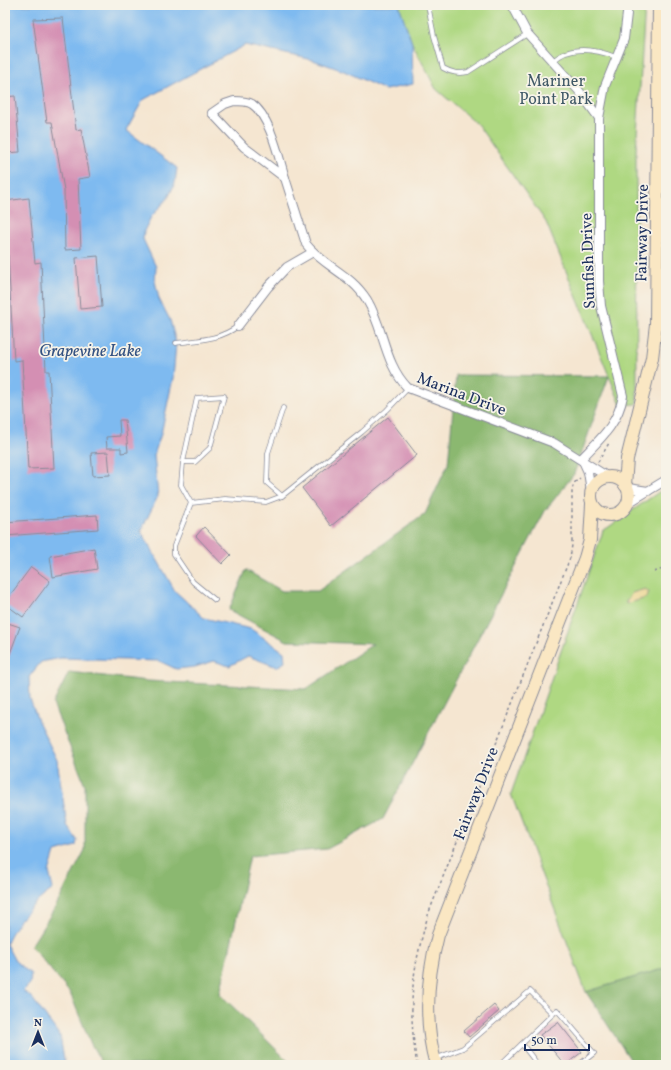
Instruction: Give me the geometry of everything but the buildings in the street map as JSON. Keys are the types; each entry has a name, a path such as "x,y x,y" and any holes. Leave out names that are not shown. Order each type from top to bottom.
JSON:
{"street":[{"path":"512,5 527,33 579,91 599,118"},
{"name":"Sunfish Drive","path":"581,459 615,421 620,409 622,396 601,306 599,118 605,86 624,39 628,5"},
{"name":"Fairway Drive","path":"590,540 592,504 591,491 598,481 611,477 624,465 627,459 652,358 656,324 660,5"},
{"name":"Marina Drive","path":"285,178 244,147 212,113 225,104 234,101 252,104 261,113 275,144 306,244 313,252 347,276 366,299 372,310 398,378 408,388 554,443 581,459 590,470 611,477"},
{"path":"238,326 282,271 313,252"},
{"name":"Fairway Drive","path":"435,1062 430,1035 428,998 431,966 438,935 582,565 590,540 598,527 612,515 621,512 628,503 627,459"},
{"path":"590,470 591,491"},
{"path":"611,477 627,486 649,492"},
{"path":"628,503 649,492 666,480"},
{"path":"592,504 601,513 612,515"}],"lane":[{"path":"428,5 434,36 444,68 451,73 459,74 468,72 527,33"},
{"path":"552,62 559,55 577,50 592,49 616,57"},
{"path":"176,343 217,337 238,326"},
{"path":"191,503 225,499 266,502 282,496 362,432 387,410 408,388"},
{"path":"183,462 195,462 210,448 224,396 197,398 183,462 182,485 191,503 174,546 174,554 193,582 215,600"},
{"path":"282,496 267,483 267,468 268,453 283,408"},
{"path":"435,1062 463,1048 530,991 553,1014"},
{"path":"500,1065 557,1010 594,1053 579,1065"},
{"path":"522,1044 538,1065"}],"path":[{"path":"417,1065 411,1012 412,982 423,932 429,912 570,558 572,545 572,490 574,483 590,470 608,447 609,440 606,432"},
{"path":"654,572 666,568"}],"green space":[{"name":"Mariner Point Park","path":"399,5 645,5 636,151 637,404 621,405 546,222 478,125 436,89 412,43"},
{"path":"456,375 609,376 574,474 545,511 383,819 327,849 250,856 220,994 292,1065 103,1065 91,1044 70,993 31,946 56,906 85,850 85,785 53,704 69,672 148,681 306,689 373,644 287,641 229,610 246,570 282,591 318,591 425,514 448,464"},
{"path":"666,487 666,968 586,992 511,794 603,531"},
{"path":"666,968 666,1065 634,1065 586,992"}],"sand":[{"path":"645,589 649,592 646,598 626,604 626,601 632,593"}],"water":[{"name":"Grapevine Lake","path":"5,5 399,5 412,43 413,84 385,90 344,71 313,60 245,45 143,100 126,130 177,168 175,183 168,198 151,217 144,231 143,239 156,267 155,281 159,299 170,320 176,343 173,378 161,434 154,455 158,496 141,531 175,591 204,618 251,629 284,652 285,662 277,667 248,656 229,666 214,661 195,667 176,669 159,661 61,658 41,662 29,677 30,699 38,721 57,760 67,825 77,840 76,846 55,852 49,872 53,889 25,914 6,944 15,961 31,974 30,984 23,991 32,998 60,1036 65,1065 5,1065"}]}
